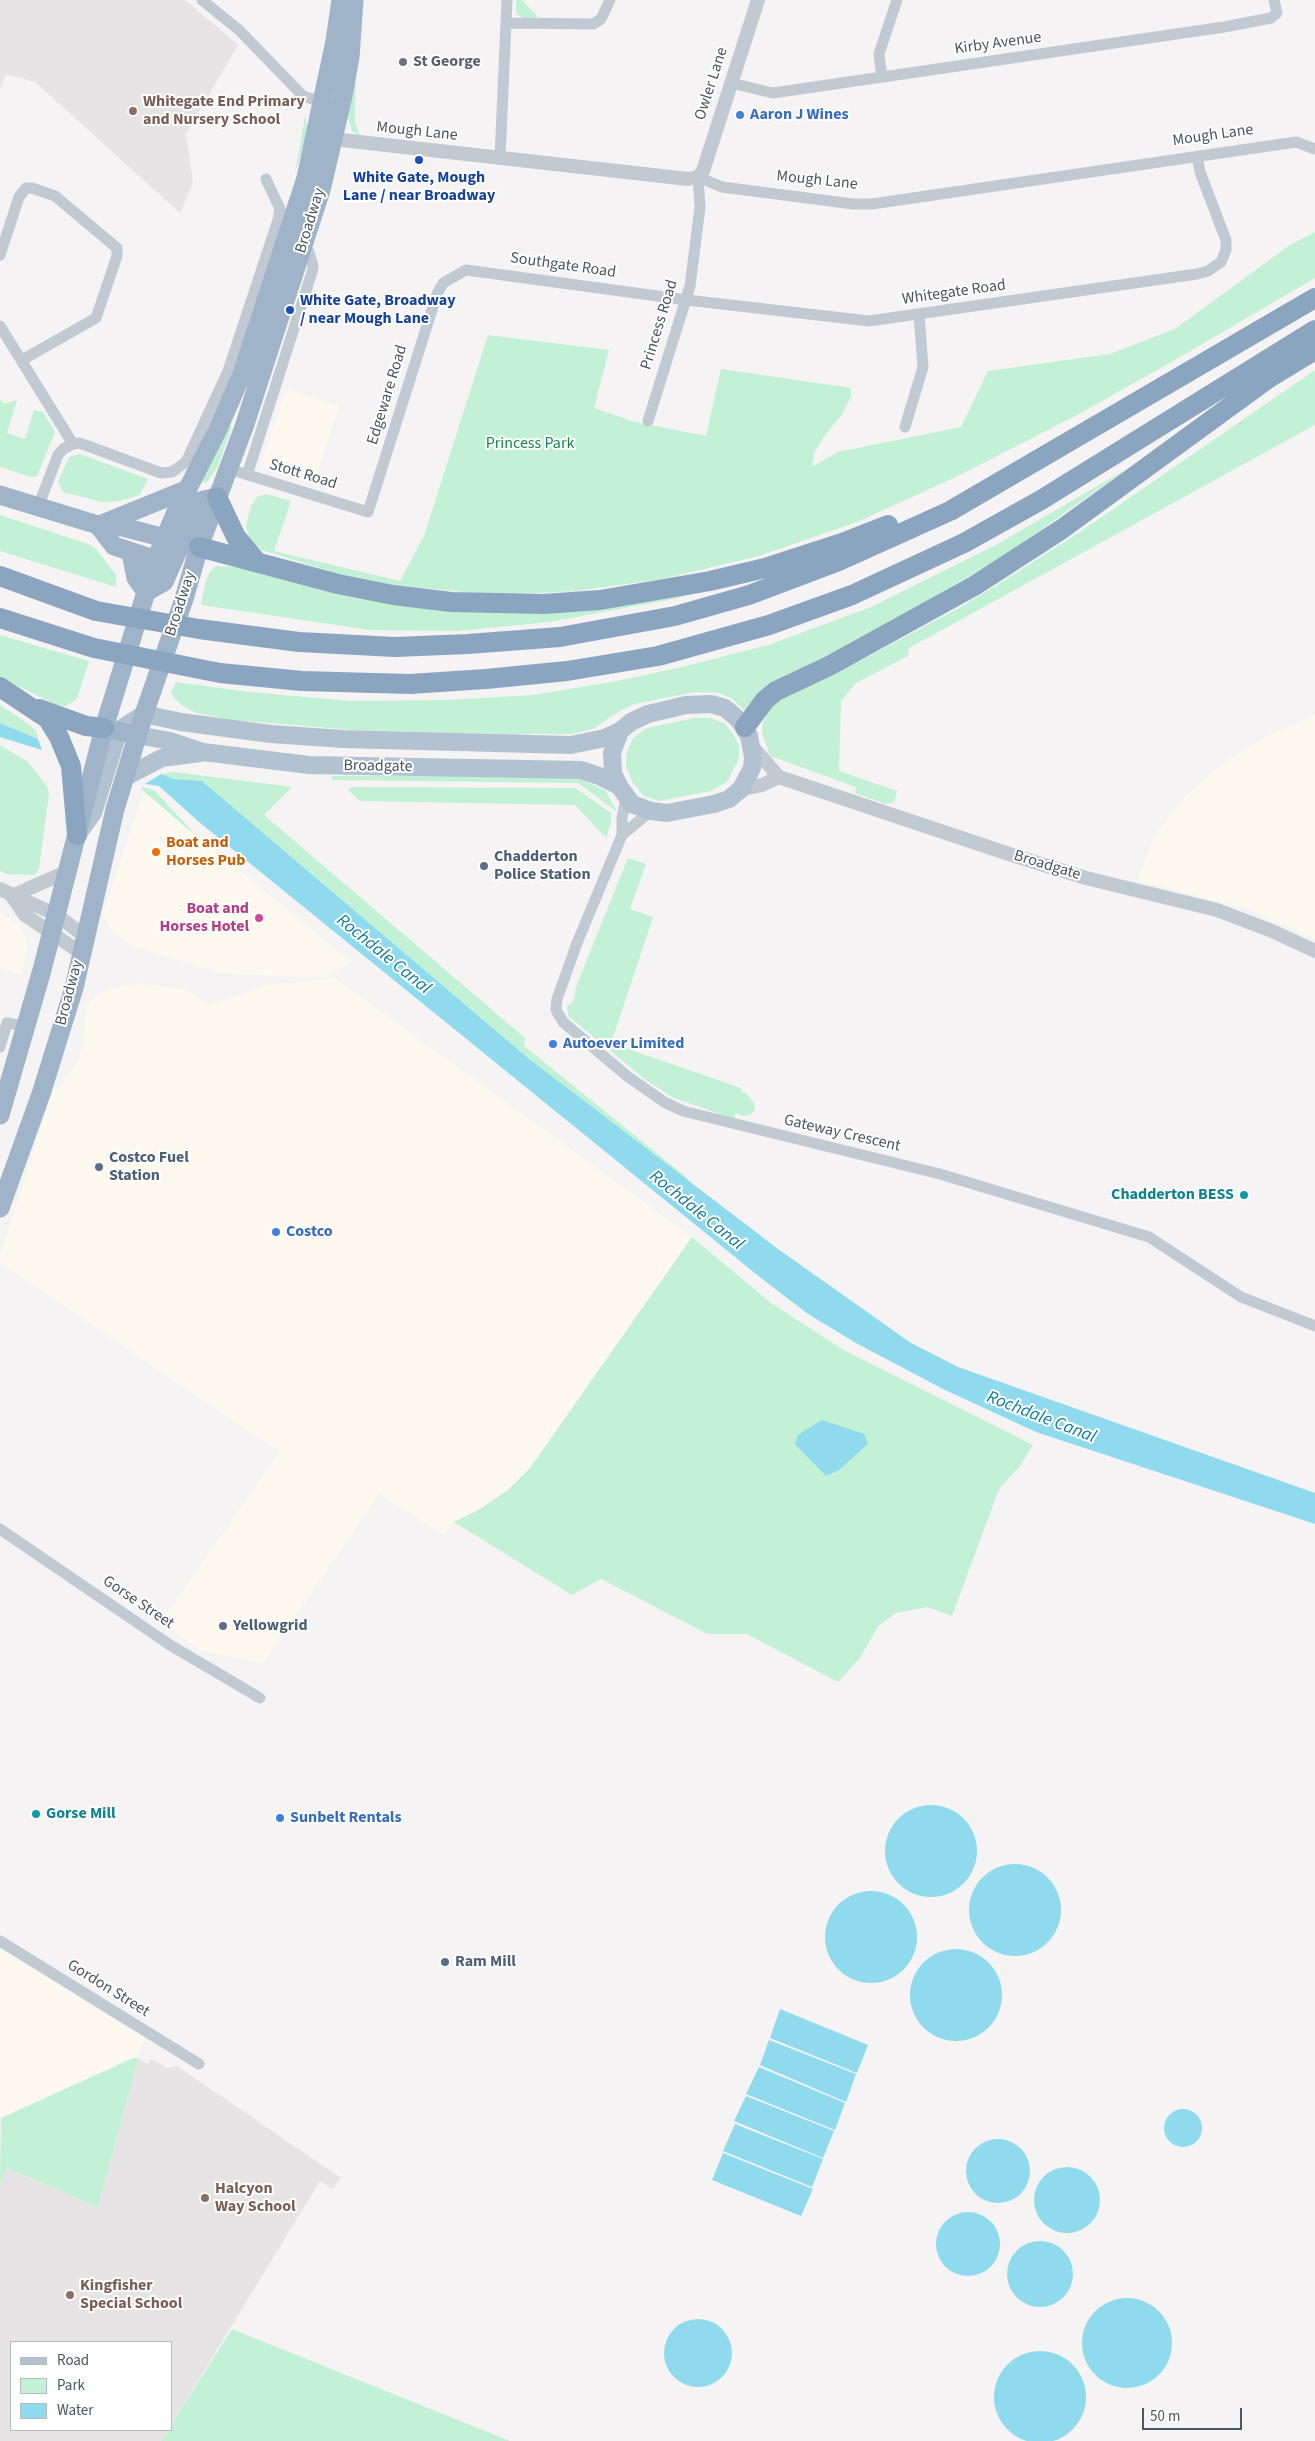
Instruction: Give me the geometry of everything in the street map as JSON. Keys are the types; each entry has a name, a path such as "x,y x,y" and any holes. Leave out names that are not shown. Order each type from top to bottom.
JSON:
{"highway":[{"name":"Broadway","path":"0,1208 43,1085 74,988 116,810 144,714 184,599 181,543 188,489 218,429 242,374 306,178 335,41 341,0"},
{"name":"Broadway","path":"0,1115 16,1025 57,915 66,872 111,729 121,671 146,592 148,578 181,543 217,497 229,469 303,249 335,140 350,57 354,0"},
{"path":"0,576 96,611 198,629 299,642 395,647 468,644 560,637 675,616 749,595 839,561 950,512 1315,298"},
{"path":"0,618 94,648 220,673 302,681 410,684 486,679 567,671 658,656 769,625 852,595 964,543 1041,500 1315,330"},
{"path":"745,727 765,700 776,692 910,623 990,576 1062,530 1269,378 1315,350"},
{"path":"0,495 98,525 119,526 338,584 393,595 451,602 544,604 600,600 656,592 765,568 842,543 900,520 1081,436"},
{"path":"98,525 188,489"},
{"path":"217,497 236,536 257,562"},
{"path":"98,525 114,546 163,562"},
{"path":"131,553 136,578 146,592"},
{"path":"0,686 48,719 60,724 111,729 138,735"},
{"path":"60,724 72,766 77,835"}],"main road":[{"name":"Broadgate","path":"138,735 170,741 203,752 309,766 559,768 581,770 599,776 622,792 640,808 651,812 667,813 714,804 729,799 741,790 752,768 752,746 745,727 725,708 711,704 686,705 648,714 605,738 571,744 343,739 271,734 181,722 144,714"},
{"path":"111,729 144,714"},
{"path":"620,731 611,761 613,773 622,792"},
{"path":"127,776 162,758 203,752"}],"street":[{"path":"202,0 239,30 303,96 322,102"},
{"path":"500,158 507,0"},
{"path":"506,23 593,24 601,18 610,0"},
{"name":"Owler Lane","path":"698,177 703,171 758,0"},
{"path":"882,78 880,54 897,0"},
{"name":"Kirby Avenue","path":"731,83 773,93 1224,27 1271,18 1277,14 1274,0"},
{"name":"Mough Lane","path":"314,137 688,179 698,177 717,186 853,204 872,204 1296,142 1309,144 1315,149"},
{"name":"Whitegate Road","path":"687,300 869,321 1208,271 1221,262 1226,250 1226,240 1200,172 1197,156"},
{"name":"Princess Road","path":"648,421 687,300 700,207 698,177"},
{"name":"Broadway","path":"72,444 88,446 161,473 172,472 186,462 238,345 280,209 266,179"},
{"path":"0,255 19,198 26,188 32,188 55,196 117,248 117,256 96,318 22,360"},
{"path":"247,475 312,272 313,266 309,252 303,249"},
{"name":"Southgate Road","path":"440,288 443,284 466,270 687,300"},
{"name":"Edgeware Road","path":"368,512 440,288"},
{"path":"905,427 923,367 918,314"},
{"path":"0,326 72,444 58,454 38,507"},
{"name":"Stott Road","path":"229,469 368,512"},
{"name":"Broadgate","path":"752,746 779,777 1030,861 1086,878 1217,910 1272,931 1315,951"},
{"name":"Broadgate","path":"741,790 762,785 779,777"},
{"name":"Gateway Crescent","path":"622,792 622,835 577,943 557,999 556,1010 563,1022 645,1089 683,1111 940,1174 1149,1237 1240,1297 1315,1326"},
{"name":"Gateway Crescent","path":"622,835 651,812"},
{"path":"6,893 66,872"},
{"path":"6,893 57,915 83,944"},
{"path":"6,893 25,915 51,933 83,944"},
{"name":"Broadway","path":"0,1047 16,1025"},
{"name":"Gorse Street","path":"0,1529 170,1646 260,1698"},
{"name":"Gordon Street","path":"0,1942 200,2064"}],"shaded area":[{"name":"Whitegate End Primary and Nursery School","path":"0,0 185,0 238,45 186,134 193,183 180,213 35,82 6,74 0,89"},
{"path":"286,389 339,406 314,484 266,469 262,461"},
{"path":"1315,715 1315,939 1248,909 1138,880 1153,838 1183,798 1223,763 1268,735"},
{"path":"143,791 351,962 325,978 220,973 134,947 111,931 103,915"},
{"path":"0,912 19,926 26,937 28,947 21,975 0,969"},
{"path":"335,978 692,1237 530,1468 519,1480 480,1509 454,1522 444,1535 379,1494 263,1664 200,1650 161,1622 279,1452 0,1263 0,1256 51,1096 76,1065 83,1045 86,1008 94,996 106,990 138,983 186,990 209,1005 268,985"},
{"path":"0,1950 10,1954 144,2038 138,2058 133,2058 0,2119"},
{"path":"138,2058 148,2064 151,2059 168,2068 177,2066 341,2178 332,2189 320,2181 172,2423 172,2341 10,2341 10,2431 168,2431 161,2441 0,2441 0,2185 6,2168 98,2207"}],"green space":[{"path":"516,0 522,0 538,17 523,19 516,13"},
{"path":"356,72 355,122 360,136 352,131 348,118"},
{"path":"305,116 308,131 295,173"},
{"name":"Princess Park","path":"1315,232 1315,278 1180,357 1079,414 958,476 857,522 759,556 662,579 576,591 500,595 398,586 339,574 262,550 250,540 246,526 251,506 257,497 266,494 291,501 274,551 400,581 424,536 488,335 609,350 594,408 635,422 706,436 721,369 851,388 851,397 842,414 814,453 812,467 838,452 961,427 988,371 1110,354 1175,329 1290,245"},
{"path":"1315,370 1315,425 909,648 908,656 856,683 841,701 839,771 897,791 894,802 886,804 855,793 856,787 770,756 762,733 763,722 770,708 783,698 867,657 959,608 997,585 1083,530"},
{"path":"0,399 4,404 17,400 7,433 25,439 34,410 43,412 55,432 37,476 31,477 0,467"},
{"path":"228,424 232,426 217,468 206,483 201,481 216,454"},
{"path":"80,454 148,479 140,495 119,501 103,502 63,492 58,482 69,457"},
{"path":"1128,468 1011,551 859,642 764,689 744,710 731,698 719,693 696,692 634,704 593,729 572,734 353,730 233,720 196,713 183,706 174,698 171,692 176,682 250,692 351,701 446,700 533,695 617,681 682,667 768,645 871,607 996,545"},
{"path":"0,515 88,544 96,549 116,575 116,587 0,551"},
{"path":"216,566 239,567 455,611 514,613 573,609 712,589 674,599 549,622 459,631 370,630 201,605 205,584 210,572"},
{"path":"0,635 89,661 77,699 65,706 56,705 0,677"},
{"path":"0,705 30,725 36,731 38,739 0,723"},
{"path":"694,718 711,718 725,724 739,745 739,758 727,782 711,791 659,801 644,796 633,783 626,766 627,752 633,738 647,728"},
{"path":"0,745 28,762 47,786 49,793 39,869 34,875 6,874 0,871"},
{"path":"174,772 292,787 264,815 525,1038 524,1046 685,1176 690,1183 528,1058 202,781 174,779 161,774"},
{"path":"491,775 581,779 606,791 617,812 578,783 332,780 332,776"},
{"path":"142,787 154,790 191,830 141,789"},
{"path":"352,787 575,788 611,813 611,823 606,838 575,805 360,801 348,790"},
{"path":"628,858 646,864 630,909 653,917 611,1043 741,1088 741,1092 746,1093 754,1103 755,1110 751,1114 744,1116 736,1113 734,1119 674,1098 646,1080 568,1016 567,1006 573,1002 576,987"},
{"path":"692,1237 771,1303 845,1351 1033,1445 1020,1466 999,1489 952,1616 927,1607 896,1613 878,1626 860,1658 838,1682 747,1634 708,1634 601,1579 572,1595 454,1522 480,1509 507,1491 530,1468"},
{"path":"133,2058 138,2058 98,2207 7,2168 0,2185 1,2118"},
{"path":"232,2329 510,2441 161,2441 168,2431 172,2431 172,2423"}],"water":[{"path":"0,723 38,739 42,750 0,737"},
{"name":"Rochdale Canal","path":"161,774 174,779 202,781 528,1058 778,1249 911,1343 958,1367 1315,1493 1315,1524 1036,1432 943,1389 856,1343 808,1314 761,1278 199,822 159,786 145,784"},
{"path":"822,1420 864,1434 868,1444 839,1470 826,1476 795,1444 798,1435"},
{"path":"931,1805 949,1808 964,1818 974,1833 977,1851 974,1869 964,1884 949,1894 931,1897 913,1894 898,1884 888,1869 885,1851 888,1833 898,1818 913,1808"},
{"path":"1015,1864 1033,1867 1048,1877 1058,1892 1061,1910 1058,1928 1048,1943 1033,1953 1015,1956 997,1953 982,1943 972,1928 969,1910 972,1892 982,1877 997,1867"},
{"path":"871,1891 889,1894 904,1904 914,1919 917,1937 914,1955 904,1970 889,1980 871,1983 853,1980 838,1970 828,1955 825,1937 828,1919 838,1904 853,1894"},
{"path":"956,1949 974,1952 989,1962 999,1977 1002,1995 999,2013 989,2028 974,2038 956,2041 938,2038 923,2028 913,2013 910,1995 913,1977 923,1962 938,1952"},
{"path":"780,2009 868,2045 857,2073 770,2038"},
{"path":"769,2040 856,2074 846,2102 760,2065"},
{"path":"759,2067 845,2103 835,2130 746,2094"},
{"path":"746,2096 834,2131 823,2158 734,2121"},
{"path":"1183,2109 1196,2115 1202,2128 1196,2141 1183,2147 1170,2141 1164,2128 1170,2115"},
{"path":"735,2124 823,2159 812,2187 723,2151"},
{"path":"992,2139 1004,2139 1021,2148 1028,2159 1030,2171 1028,2183 1021,2194 1004,2203 992,2203 980,2198 971,2189 966,2177 966,2165 971,2153 980,2144"},
{"path":"723,2153 813,2189 801,2216 712,2180"},
{"path":"1067,2167 1079,2170 1090,2177 1097,2188 1100,2200 1097,2212 1090,2223 1079,2230 1067,2233 1055,2230 1044,2223 1037,2212 1034,2200 1037,2188 1044,2177 1055,2170"},
{"path":"962,2212 974,2212 991,2221 998,2232 1000,2244 998,2256 991,2267 974,2276 962,2276 950,2271 941,2262 936,2250 936,2238 941,2226 950,2217"},
{"path":"1040,2241 1052,2244 1063,2251 1070,2262 1073,2274 1070,2286 1063,2297 1052,2304 1040,2307 1028,2304 1017,2297 1010,2286 1007,2274 1010,2262 1017,2251 1028,2244"},
{"path":"1127,2298 1144,2301 1159,2311 1169,2326 1172,2343 1169,2360 1159,2375 1144,2385 1127,2388 1110,2385 1095,2375 1085,2360 1082,2343 1085,2326 1095,2311 1110,2301"},
{"path":"691,2319 705,2319 717,2324 727,2334 732,2346 732,2360 727,2372 717,2382 705,2387 691,2387 679,2382 669,2372 664,2360 664,2346 669,2334 679,2324"},
{"path":"1040,2351 1058,2354 1073,2364 1083,2379 1086,2397 1083,2415 1073,2430 1058,2440 1031,2442 1022,2440 1007,2430 997,2415 994,2397 997,2379 1007,2364 1022,2354"}],"place":[{"name":"St George","path":"403,62"},
{"name":"Whitegate End Primary and Nursery School","path":"133,111"},
{"name":"Aaron J Wines","path":"740,115"},
{"name":"White Gate, Mough Lane / near Broadway","path":"419,160"},
{"name":"White Gate, Broadway / near Mough Lane","path":"290,310"},
{"name":"Boat and Horses Pub","path":"156,852"},
{"name":"Chadderton Police Station","path":"484,866"},
{"name":"Boat and Horses Hotel","path":"259,918"},
{"name":"Autoever Limited","path":"553,1044"},
{"name":"Costco Fuel Station","path":"99,1167"},
{"name":"Chadderton BESS","path":"1244,1195"},
{"name":"Costco","path":"276,1232"},
{"name":"Yellowgrid","path":"223,1626"},
{"name":"Gorse Mill","path":"36,1814"},
{"name":"Sunbelt Rentals","path":"280,1818"},
{"name":"Ram Mill","path":"445,1962"},
{"name":"Halcyon Way School","path":"205,2198"},
{"name":"Kingfisher Special School","path":"70,2295"}]}
